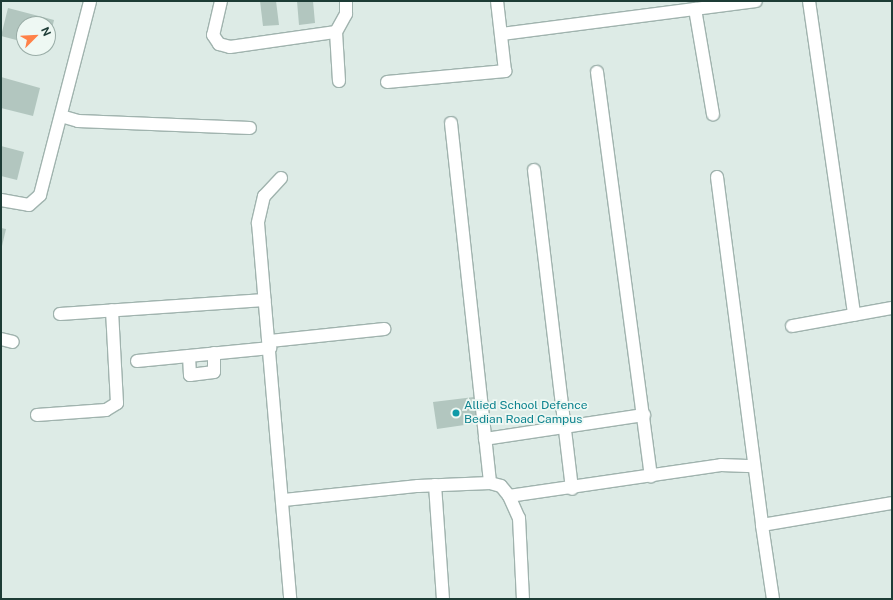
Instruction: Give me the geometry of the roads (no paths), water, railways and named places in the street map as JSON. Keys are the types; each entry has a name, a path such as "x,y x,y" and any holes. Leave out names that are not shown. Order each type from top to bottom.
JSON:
{"street":[{"path":"1,200 29,205 40,195 90,1"},
{"path":"221,1 214,35 223,46 336,32"},
{"path":"339,81 336,32 346,14 346,1"},
{"path":"387,82 505,71 498,1"},
{"path":"502,34 756,1"},
{"path":"809,1 854,315"},
{"path":"695,9 712,114"},
{"path":"597,72 644,416 650,476"},
{"path":"61,116 78,121 250,128"},
{"path":"451,123 490,484"},
{"path":"534,170 572,489"},
{"path":"717,177 754,466 773,599"},
{"path":"281,178 264,196 258,223 284,500 290,599"},
{"path":"60,314 265,300"},
{"path":"792,326 892,308"},
{"path":"38,415 106,410 117,403 112,310"},
{"path":"137,361 214,354 270,344 384,329"},
{"path":"1,339 13,342"},
{"path":"189,356 190,374 214,372 214,354"},
{"path":"485,439 644,416"},
{"path":"509,496 572,489 721,465 754,466"},
{"path":"284,500 435,485 490,484 501,486 509,496 518,518 523,599"},
{"path":"435,485 444,599"},
{"path":"762,525 892,503"}],"place":[{"name":"Allied School Defence Bedian Road Campus","path":"456,413"}]}
